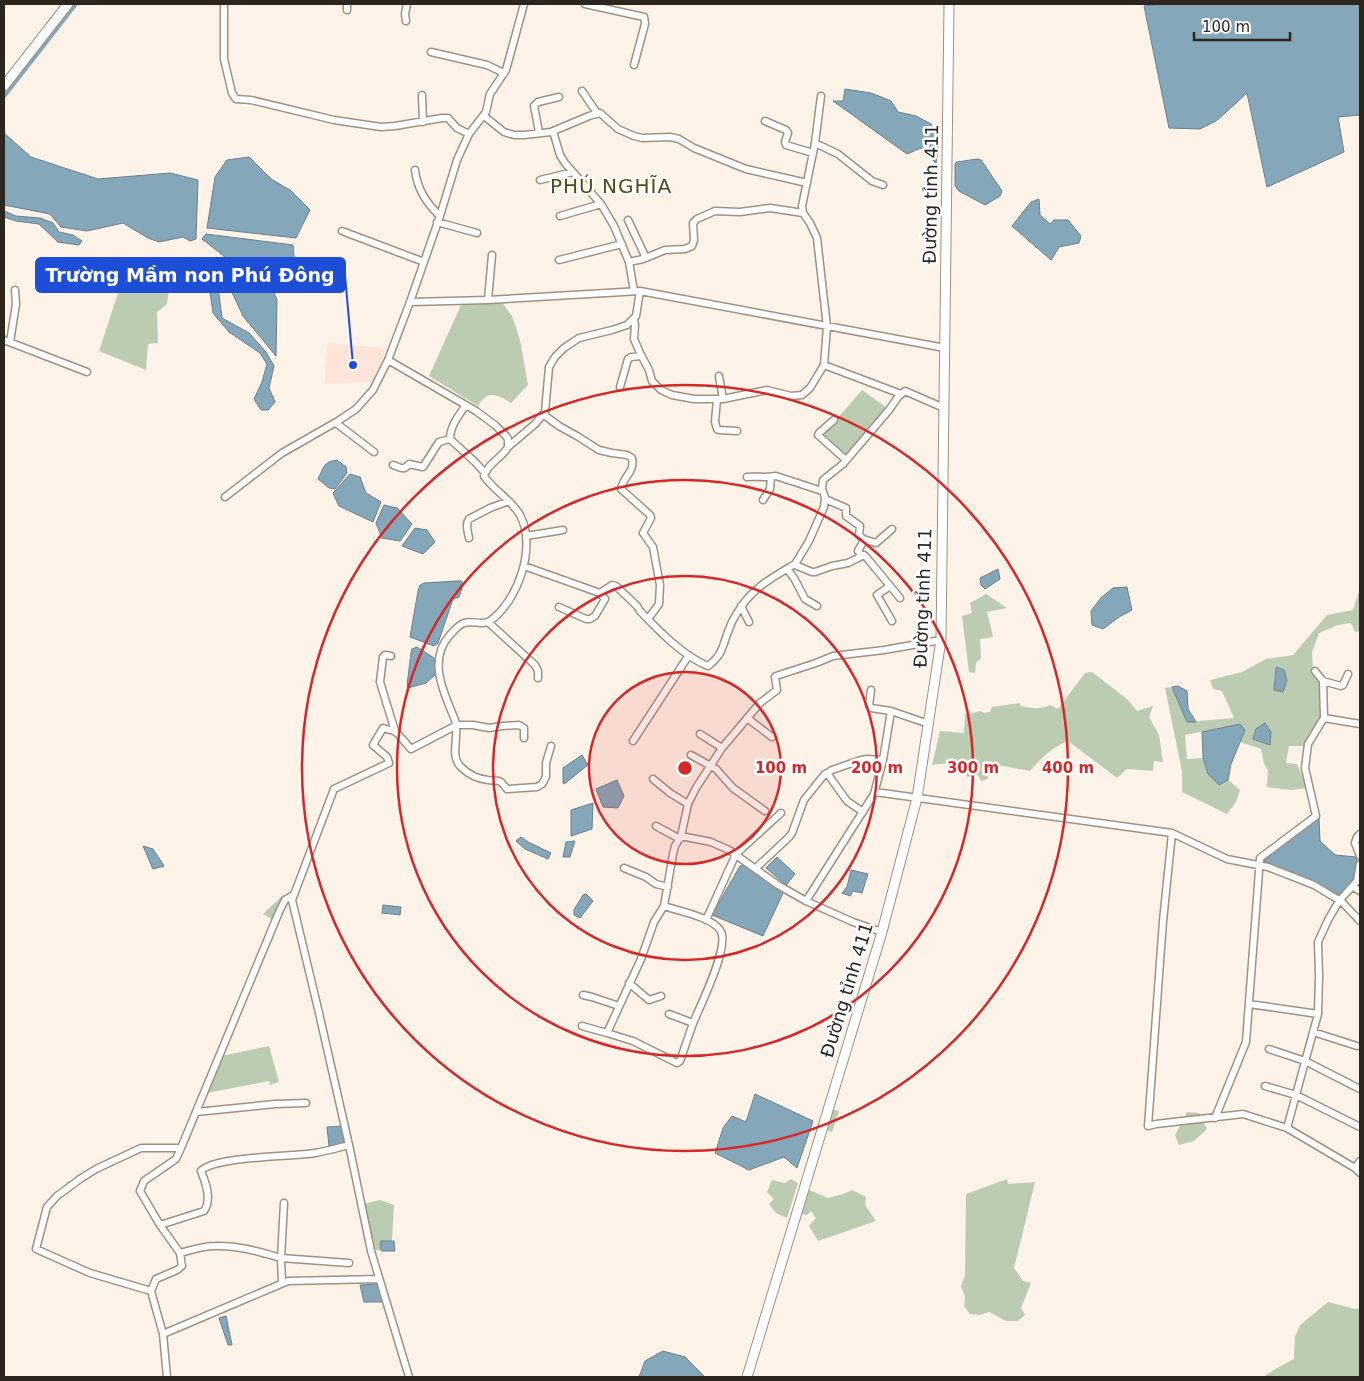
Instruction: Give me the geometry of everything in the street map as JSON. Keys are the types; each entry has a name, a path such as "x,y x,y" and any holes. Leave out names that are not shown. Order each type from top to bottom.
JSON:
{"main road":[{"path":"4,86 68,4"},
{"name":"Đường tỉnh 411","path":"747,1377 882,932 917,798 929,724 941,640 949,4"}],"street":[{"path":"224,4 224,59 232,93 236,99 251,100 354,124 388,127 442,118 449,119 457,128 469,134"},
{"path":"406,22 407,4"},
{"path":"225,497 282,453 356,409 377,383 388,360 410,302 457,160 469,134 484,116 490,94 508,65 524,4"},
{"path":"585,4 644,18 645,24 634,65"},
{"path":"431,52 488,65 504,73"},
{"path":"582,91 597,113 603,115 618,129 634,136 679,139 694,148 746,169 807,183"},
{"path":"422,95 423,122"},
{"path":"553,131 560,155 601,204 622,244 637,291 634,339 649,370 652,381 661,390 672,395 694,399 720,399 767,390 791,396 802,395 810,388 824,365 826,327 817,238 810,222 803,213 802,206 815,143 821,96"},
{"path":"539,132 534,106 538,102 559,97"},
{"path":"484,116 504,132 524,135 553,131 597,113"},
{"path":"765,121 786,130 788,133 786,145 813,153"},
{"path":"815,143 838,154 872,182 884,185"},
{"path":"415,170 416,181 420,191 439,219 476,233"},
{"path":"540,180 574,172"},
{"path":"560,216 601,204"},
{"path":"629,262 666,250 685,249 692,246 694,240 693,223 697,219 715,212 770,208 803,213"},
{"path":"628,220 646,258"},
{"path":"342,231 424,262"},
{"path":"559,260 622,244"},
{"path":"488,300 492,255"},
{"path":"15,290 16,304 7,341 88,372"},
{"path":"410,302 488,300 637,291 945,348"},
{"path":"552,746 546,763 546,777 542,784 537,787 507,789 499,781 476,778 459,765 456,756 457,725 439,680 438,671 441,647 454,630 464,623 488,622 498,614 510,598 524,566 526,536 520,516 509,501 490,485 484,476 485,472 508,447 546,412 549,367 555,357 564,348 580,338 622,327 634,319"},
{"path":"620,387 628,359 631,356 641,356"},
{"path":"388,360 476,410 495,425 508,439 508,447"},
{"path":"824,365 901,394"},
{"path":"719,376 720,399 715,422 717,429 738,431"},
{"path":"600,593 612,585 616,586 664,636 697,662 708,666 714,662 724,648 729,627 741,606 754,590 795,564 814,530 824,507 823,480 840,467 901,394 909,392 944,408"},
{"path":"466,404 450,432 450,439 485,472"},
{"path":"544,415 599,450 627,455 632,458 632,468 622,485 622,489 650,515 651,518 643,533 653,547 660,585 659,604 648,620"},
{"path":"834,420 818,434 846,460"},
{"path":"336,422 374,452"},
{"path":"394,465 404,469 409,464 423,467 439,442 450,439"},
{"path":"747,477 782,477 822,491"},
{"path":"763,500 770,488 771,477"},
{"path":"825,499 846,508 846,516 860,526 860,535 864,542 858,551 867,558 900,598"},
{"path":"469,538 467,522 469,519 509,501"},
{"path":"863,538 876,543 892,529"},
{"path":"526,536 563,530"},
{"path":"795,564 801,568 816,572 848,563 862,555"},
{"path":"524,566 600,593 605,599 595,616 590,619 559,607"},
{"path":"786,569 794,578 804,599 818,606"},
{"path":"890,586 878,595 892,621"},
{"path":"741,606 749,622"},
{"path":"488,622 535,665 538,671 538,678"},
{"path":"607,1032 641,959 654,922 664,906 673,854 681,837 688,804 722,748 760,703 777,690 775,678 778,675 833,656 884,650 941,640"},
{"path":"391,656 385,655 383,657 380,682 395,731 411,749 457,725 470,724 488,728 519,725 524,728 524,738"},
{"path":"633,741 689,655"},
{"path":"1215,1118 1246,1042 1260,858 1316,816 1305,768 1308,744 1324,718 1323,682 1315,671"},
{"path":"1323,682 1341,686 1348,674"},
{"path":"871,690 869,707 891,711 929,724"},
{"path":"806,901 875,792 883,760 891,711"},
{"path":"747,718 772,737"},
{"path":"1324,718 1360,724"},
{"path":"395,731 391,732 383,728 373,745 387,757 389,763 334,789 292,900 320,1013 371,1250 409,1377"},
{"path":"700,734 722,748"},
{"path":"691,754 711,766 733,788 765,810"},
{"path":"756,868 792,833 804,800 827,772 860,760 883,760"},
{"path":"827,772 847,801 863,812"},
{"path":"653,779 670,793 688,804"},
{"path":"875,792 1172,833 1227,859 1259,865 1314,885 1339,900 1360,921"},
{"path":"706,920 736,854 781,813"},
{"path":"656,826 681,837 711,842 736,854 778,885 806,901 853,922 882,932"},
{"path":"1172,833 1163,921 1148,1126 1242,1114 1287,1128 1355,1168 1360,1173"},
{"path":"1360,834 1355,843 1360,856"},
{"path":"1287,1128 1318,1014 1318,942 1339,900 1357,881 1360,864"},
{"path":"624,868 646,877 656,884 668,887"},
{"path":"1353,887 1360,892"},
{"path":"167,1377 163,1334 151,1291 156,1279 182,1266 180,1253 160,1225 140,1191 144,1181 176,1159 279,912 285,900 293,895"},
{"path":"582,1026 633,1041 677,1063 680,1061 693,1023 714,976 723,934 720,929 706,920 664,906"},
{"path":"629,983 649,1000 661,996"},
{"path":"583,995 619,1006"},
{"path":"1249,1004 1318,1014"},
{"path":"669,1014 693,1023"},
{"path":"1313,1032 1357,1046"},
{"path":"1269,1049 1305,1061 1360,1089"},
{"path":"1265,1086 1296,1095 1360,1127"},
{"path":"196,1112 275,1104 306,1103"},
{"path":"160,1225 206,1209 208,1205 208,1191 201,1171 204,1168 227,1161 315,1153 349,1145"},
{"path":"151,1291 90,1273 36,1248 47,1207 56,1196 80,1179 96,1169 141,1148 181,1148"},
{"path":"1355,1168 1360,1161"},
{"path":"282,1283 281,1258 284,1202"},
{"path":"180,1253 215,1246 240,1248 281,1258 349,1263"},
{"path":"163,1334 288,1281 379,1279"}],"shaded area":[{"path":"328,343 386,348 373,382 324,384"}],"green space":[{"path":"123,278 137,288 170,280 167,304 157,312 158,343 148,344 146,370 99,351"},
{"path":"502,302 512,316 520,340 528,385 511,403 493,395 485,398 478,406 429,376 461,305"},
{"path":"862,390 887,408 846,457 824,434"},
{"path":"1360,588 1360,631 1355,632 1351,623 1338,625 1319,633 1312,652 1313,672 1321,684 1322,718 1303,746 1289,746 1286,763 1297,764 1307,788 1291,790 1267,787 1268,770 1264,764 1261,749 1240,742 1245,730 1240,724 1185,735 1187,759 1203,758 1208,774 1219,784 1228,780 1240,790 1236,802 1227,814 1182,792 1182,771 1165,688 1172,687 1187,722 1234,718 1222,691 1213,689 1210,680 1242,672 1266,659 1293,655 1327,615 1353,610","holes":["1275,667 1284,670 1274,690"]},
{"path":"986,594 1007,608 987,612 993,637 980,639 981,658 976,663 975,673 969,672 962,616 972,613 970,603"},
{"path":"1092,672 1127,699 1137,711 1153,706 1149,717 1159,735 1163,762 1154,761 1153,771 1127,769 1117,778 1068,741 1048,753 1030,771 997,765 987,773 988,779 981,781 978,775 967,777 965,761 932,765 940,731 964,733 965,715 980,711 984,713 990,712 992,707 1020,703 1020,706 1039,708 1050,705 1058,709 1085,673"},
{"path":"283,895 273,920 263,914"},
{"path":"269,1046 279,1082 270,1085 269,1081 207,1093 221,1056"},
{"path":"832,1109 839,1111 832,1132 826,1130"},
{"path":"1187,1112 1199,1113 1207,1129 1194,1141 1179,1145 1175,1135"},
{"path":"791,1179 798,1183 787,1218 776,1213 769,1204 774,1199 767,1192 772,1180 785,1183"},
{"path":"1007,1179 1008,1184 1035,1182 1014,1268 1023,1281 1031,1283 1021,1308 1025,1315 1018,1321 1006,1321 989,1312 979,1315 970,1314 964,1306 965,1297 961,1286 965,1275 966,1194"},
{"path":"807,1189 828,1198 852,1190 866,1197 865,1205 876,1221 818,1241 809,1226 816,1218 811,1211 807,1215 801,1214"},
{"path":"380,1200 394,1205 392,1241 381,1241 380,1247 382,1251 372,1249 363,1204"},
{"path":"1328,1302 1355,1309 1360,1308 1360,1377 1263,1377 1294,1359 1295,1337 1300,1325"}],"water":[{"path":"1161,4 1360,4 1360,115 1338,117 1344,152 1267,187 1247,93 1216,121 1200,129 1169,128 1144,6"},
{"path":"845,89 871,93 891,101 898,112 916,116 931,124 939,143 936,163 921,148 907,154 833,101 843,101"},
{"path":"4,133 31,157 98,179 170,173 198,180 196,239 190,241 183,237 159,242 148,238 123,223 87,231 61,227 50,214 4,205"},
{"path":"249,157 271,179 290,190 310,210 296,238 207,228 215,177 227,160"},
{"path":"981,160 1002,191 1000,196 985,205 959,191 955,186 955,164 957,162"},
{"path":"1039,199 1040,215 1050,224 1054,220 1068,220 1081,236 1079,243 1059,247 1051,260 1012,226 1031,202"},
{"path":"4,211 16,216 40,218 53,223 59,232 73,235 82,241 79,245 58,242 39,224 16,221 4,217"},
{"path":"206,234 293,245 295,267 275,283 274,293 277,300 276,356 243,316 224,275 224,256 202,239"},
{"path":"216,290 219,294 222,318 249,333 266,352 274,366 269,388 275,402 268,410 261,410 254,399 262,382 267,364 260,353 229,332 213,313 210,292"},
{"path":"337,460 346,467 347,473 335,489 329,488 318,479 326,464"},
{"path":"350,474 360,477 366,493 381,502 373,522 339,506 333,493"},
{"path":"384,505 397,508 412,524 400,541 382,538 376,523"},
{"path":"415,528 427,530 435,542 423,554 402,546"},
{"path":"998,569 1000,579 985,589 981,585 980,578"},
{"path":"461,581 463,585 459,597 453,599 438,643 434,646 410,637 420,585 424,583"},
{"path":"1127,587 1132,610 1103,629 1092,625 1091,611 1101,598 1113,588"},
{"path":"417,647 434,658 436,674 426,683 408,688 411,653 412,649"},
{"path":"1276,667 1284,670 1287,680 1283,692 1274,690"},
{"path":"1178,686 1187,691 1188,709 1196,722 1187,722 1172,687"},
{"path":"1265,723 1271,732 1270,745 1253,739 1256,729"},
{"path":"1240,724 1245,730 1231,764 1228,780 1219,785 1208,774 1203,758 1202,732"},
{"path":"582,755 588,765 564,784 563,768"},
{"path":"617,780 624,796 618,808 603,807 596,789"},
{"path":"593,803 592,829 571,836 571,810"},
{"path":"1319,818 1320,841 1335,855 1356,857 1356,869 1353,879 1342,892 1336,895 1264,861"},
{"path":"521,837 551,853 548,859 525,849 516,841"},
{"path":"575,841 570,857 563,857 566,842"},
{"path":"143,846 153,849 164,866 153,869"},
{"path":"777,857 795,874 786,885 766,868"},
{"path":"745,864 783,893 763,936 712,915 740,866"},
{"path":"851,870 868,874 862,893 853,891 850,896 842,893 847,887"},
{"path":"586,894 593,901 580,918 574,915 574,910 583,895"},
{"path":"383,905 401,907 400,915 382,913"},
{"path":"755,1094 813,1121 797,1168 784,1157 749,1170 715,1153 723,1128 732,1116 746,1122"},
{"path":"341,1126 344,1144 329,1146 327,1127"},
{"path":"381,1241 394,1241 395,1251 382,1251 380,1247"},
{"path":"379,1284 383,1302 364,1302 360,1285"},
{"path":"226,1316 232,1345 228,1345 219,1318"},
{"path":"663,1351 685,1357 705,1377 639,1377 645,1361"}],"waterway":[{"path":"4,94 74,4"}],"place":[{"name":"Trường Mầm non Phú Đông","path":"353,365"}],"district":[{"name":"PHÚ NGHĨA","path":"611,186"}]}
